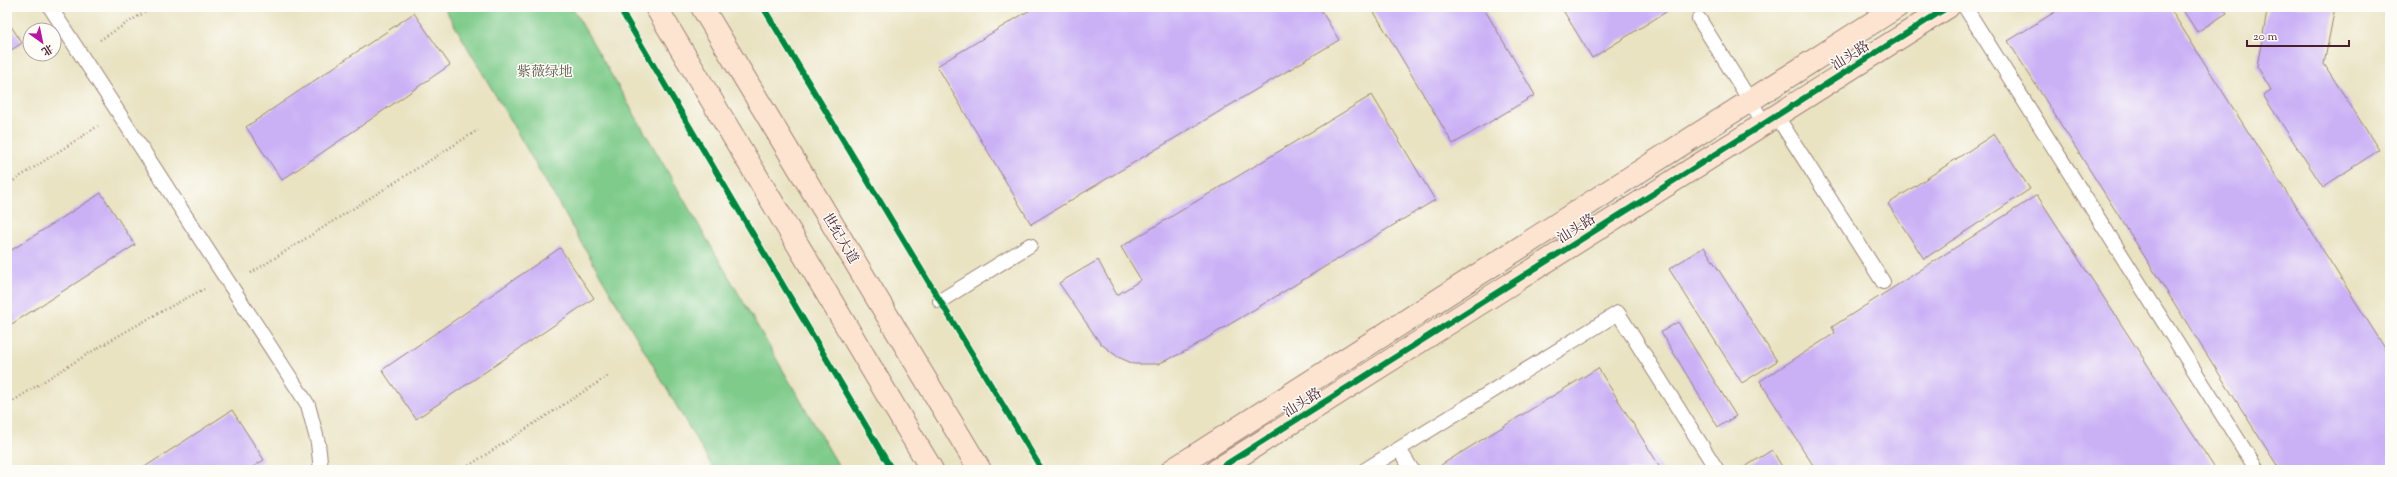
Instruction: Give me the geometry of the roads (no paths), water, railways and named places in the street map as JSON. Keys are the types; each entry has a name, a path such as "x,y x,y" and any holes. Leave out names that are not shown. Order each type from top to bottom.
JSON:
{"street":[{"path":"656,7 932,470"},
{"name":"世纪大道","path":"702,7 980,470"},
{"name":"汕头路","path":"1172,470 1897,7"},
{"name":"汕头路","path":"1217,470 1948,7"}],"lane":[{"path":"50,7 308,405 318,443 321,470"},
{"path":"1965,7 2257,470"},
{"path":"1699,19 1750,101 1770,119 1883,282"},
{"path":"940,301 1030,245"},
{"path":"1365,470 1618,313 1717,470"},
{"path":"1399,449 1412,470"}],"park label":[{"name":"紫薇绿地","path":"545,71"}]}
